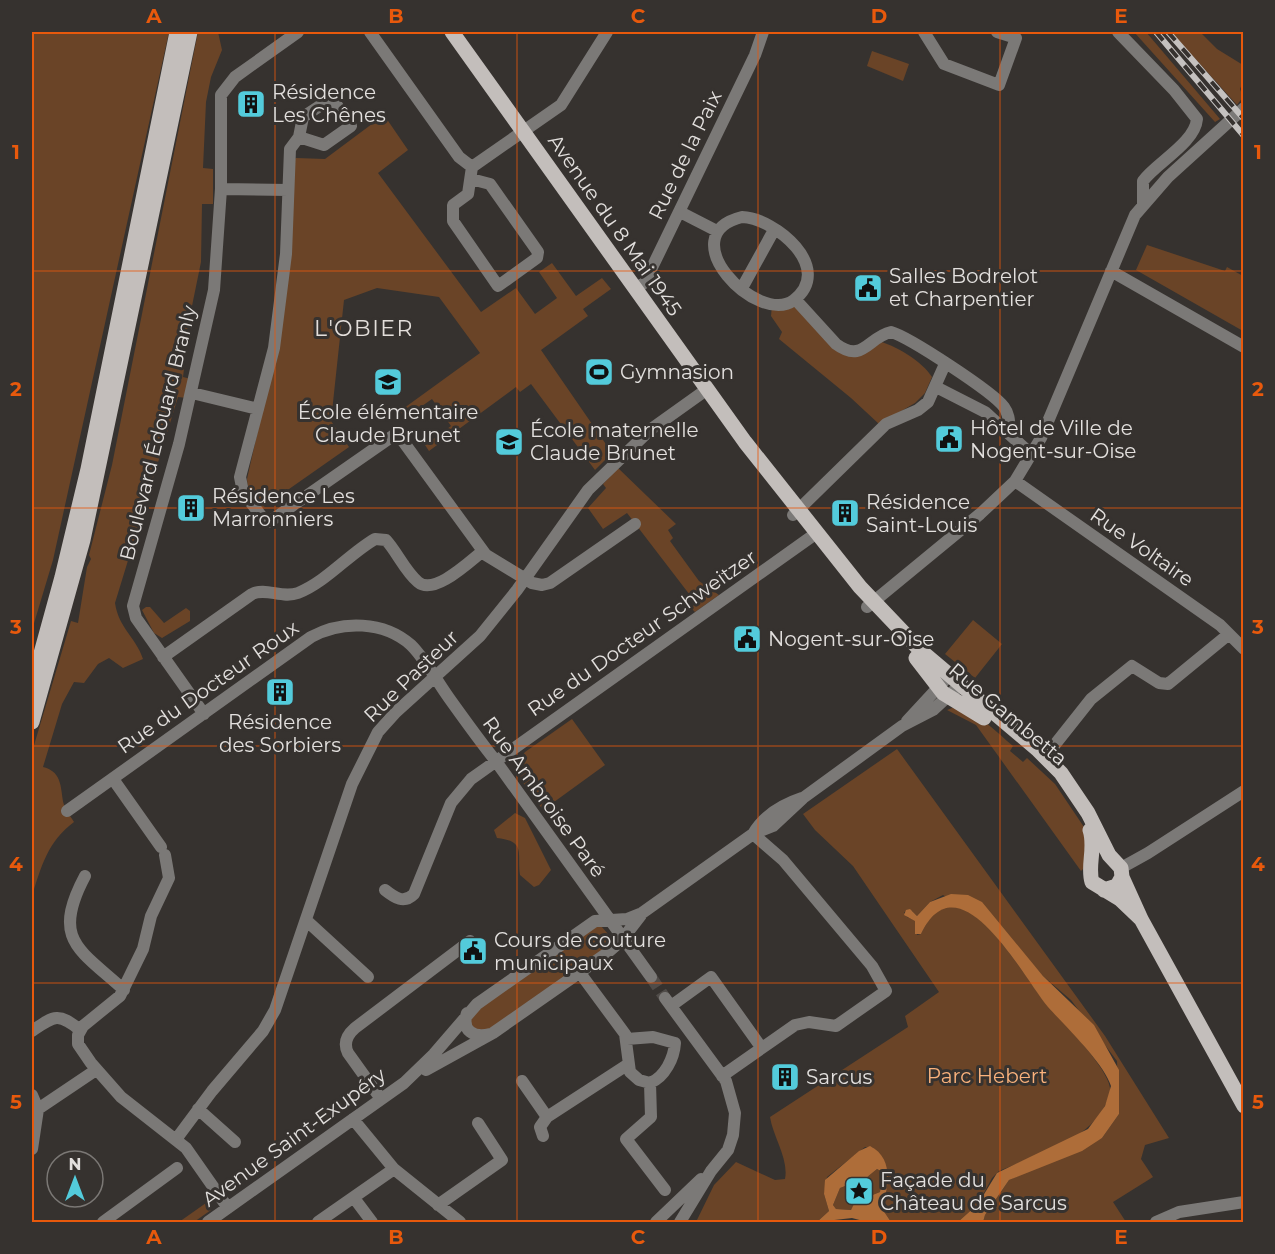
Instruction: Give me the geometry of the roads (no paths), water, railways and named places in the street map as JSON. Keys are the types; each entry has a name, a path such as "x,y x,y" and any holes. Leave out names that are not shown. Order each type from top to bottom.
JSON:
{"main road":[{"path":"32,686 62,578 90,459 177,32"},
{"path":"32,722 62,623 86,529 190,32"},
{"name":"Avenue du 8 Mai 1945","path":"453,32 706,390 796,513 870,605"},
{"name":"Avenue du 8 Mai 1945","path":"796,513 811,537 870,605"},
{"name":"Rue Gambetta","path":"870,605 948,686 1060,784 1090,832 1093,848 1092,868"},
{"name":"Rue Gambetta","path":"948,686 1045,757 1082,803 1118,868 1141,919 1244,1106"},
{"path":"1103,859 1118,868 1116,887 1104,890 1092,882 1092,868 1103,859"},
{"name":"Rue Gambetta","path":"1104,890 1128,906 1141,919"}],"street":[{"name":"Boulevard Édouard Branly","path":"204,714 136,618 133,606 192,393 215,282 221,189 220,108 223,90 235,76 298,32"},
{"path":"370,32 471,173 490,184 538,252 537,258 498,286 453,221 453,205 468,194 471,173 561,105 607,32"},
{"name":"Rue de la Paix","path":"635,290 645,282 680,212 755,55 763,32"},
{"path":"924,32 944,64 999,85 1016,38 997,32"},
{"path":"1118,32 1196,116 1196,127 1169,158 1146,178 1142,185 1143,204"},
{"path":"870,605 987,508 1015,481 1032,455 1131,223 1143,204 1243,109"},
{"path":"299,137 290,149 286,254 272,358 239,482 243,492 267,522 397,433 483,552 490,559 537,585 550,583 635,524"},
{"path":"221,189 288,190"},
{"path":"680,212 717,231"},
{"path":"754,217 794,245 807,264 806,285 795,299 777,306 768,305 727,277 715,256 714,244 717,231 730,220 754,217"},
{"path":"742,288 774,230"},
{"path":"1111,271 1244,347"},
{"path":"795,299 836,344 844,349 862,350 891,332 945,364 999,401 1008,414 1010,434"},
{"path":"796,513 882,428 918,410 928,402 945,364"},
{"path":"936,387 978,408 1032,455"},
{"name":"Rue Pasteur","path":"177,1138 272,1017 356,774 374,739 396,712 474,642 525,578 588,490 650,430 706,390"},
{"path":"192,393 258,410"},
{"name":"Rue Voltaire","path":"1015,481 1220,625 1244,649"},
{"name":"Rue du Docteur Schweitzer","path":"385,891 399,899 407,899 414,894 455,796 471,779 811,537"},
{"path":"163,657 252,594 261,592 291,595 302,591 375,539 386,540 416,580 426,586 439,583 483,552"},
{"name":"Rue du Docteur Roux","path":"67,811 311,637 338,627 370,626 394,634 412,647 435,677"},
{"path":"1045,757 1091,699 1132,666 1159,683 1168,684 1229,634"},
{"name":"Rue Ambroise Paré","path":"435,677 651,976"},
{"name":"Avenue Saint-Exupéry","path":"404,1083 434,1054 467,1012 591,923 609,919 627,919 642,913 753,834 773,826 803,798 902,726 948,686"},
{"path":"113,779 163,851 169,867 169,878 152,912 143,949 124,990 114,1003 80,1030 78,1044 96,1070 127,1102 177,1138 228,1208"},
{"path":"1118,868 1148,853 1244,791"},
{"path":"722,1076 761,1047 802,1022 836,1026 886,991 872,966 783,860 753,834"},
{"path":"85,876 73,902 69,934 80,950 124,990"},
{"name":"Avenue Saint-Exupéry","path":"214,1221 228,1208 404,1083 493,1034 612,950 642,913"},
{"path":"307,921 368,977"},
{"path":"381,1099 348,1053 347,1036 470,941"},
{"path":"580,973 627,1039 627,1065 639,1080 650,1083 659,1077 670,1063 675,1042"},
{"path":"680,1222 711,1172 728,1150 734,1128 733,1100 722,1076 689,1034 668,1002 711,977 761,1047"},
{"path":"467,1012 465,1024 468,1031 481,1036 493,1034"},
{"path":"32,1031 49,1019 58,1017 68,1020 80,1030"},
{"path":"627,1039 653,1037 675,1042 689,1034"},
{"path":"543,1136 541,1123 547,1117 627,1065"},
{"path":"38,1109 96,1070"},
{"path":"522,1081 547,1117"},
{"path":"650,1083 651,1117 626,1139 664,1190"},
{"path":"32,1095 38,1109 32,1149"},
{"path":"198,1109 235,1142"},
{"path":"353,1119 394,1169 460,1222"},
{"path":"438,1205 502,1160 478,1123"},
{"path":"103,1222 177,1168"},
{"path":"318,1222 394,1169"},
{"path":"656,1222 711,1172"},
{"path":"354,1198 372,1222"},
{"path":"1156,1222 1179,1212 1244,1202"}],"tunnel":[{"path":"651,977 665,998"}],"railway":[{"path":"1156,32 1244,136"},
{"path":"1168,32 1244,119"}],"place":[{"name":"Résidence Les Chênes","path":"251,104"},
{"name":"Salles Bodrelot et Charpentier","path":"868,288"},
{"name":"Gymnasion","path":"599,372"},
{"name":"École élémentaire Claude Brunet","path":"388,382"},
{"name":"Hôtel de Ville de Nogent-sur-Oise","path":"949,439"},
{"name":"École maternelle Claude Brunet","path":"509,442"},
{"name":"Résidence Les Marronniers","path":"191,508"},
{"name":"Résidence Saint-Louis","path":"845,513"},
{"name":"Nogent-sur-Oise","path":"747,639"},
{"name":"Résidence des Sorbiers","path":"280,692"},
{"name":"Cours de couture municipaux","path":"473,951"},
{"name":"Sarcus","path":"785,1077"},
{"name":"Façade du Château de Sarcus","path":"859,1191"}],"district":[{"name":"L'OBIER","path":"364,328"}],"park label":[{"name":"Parc Hebert","path":"987,1076"}]}
